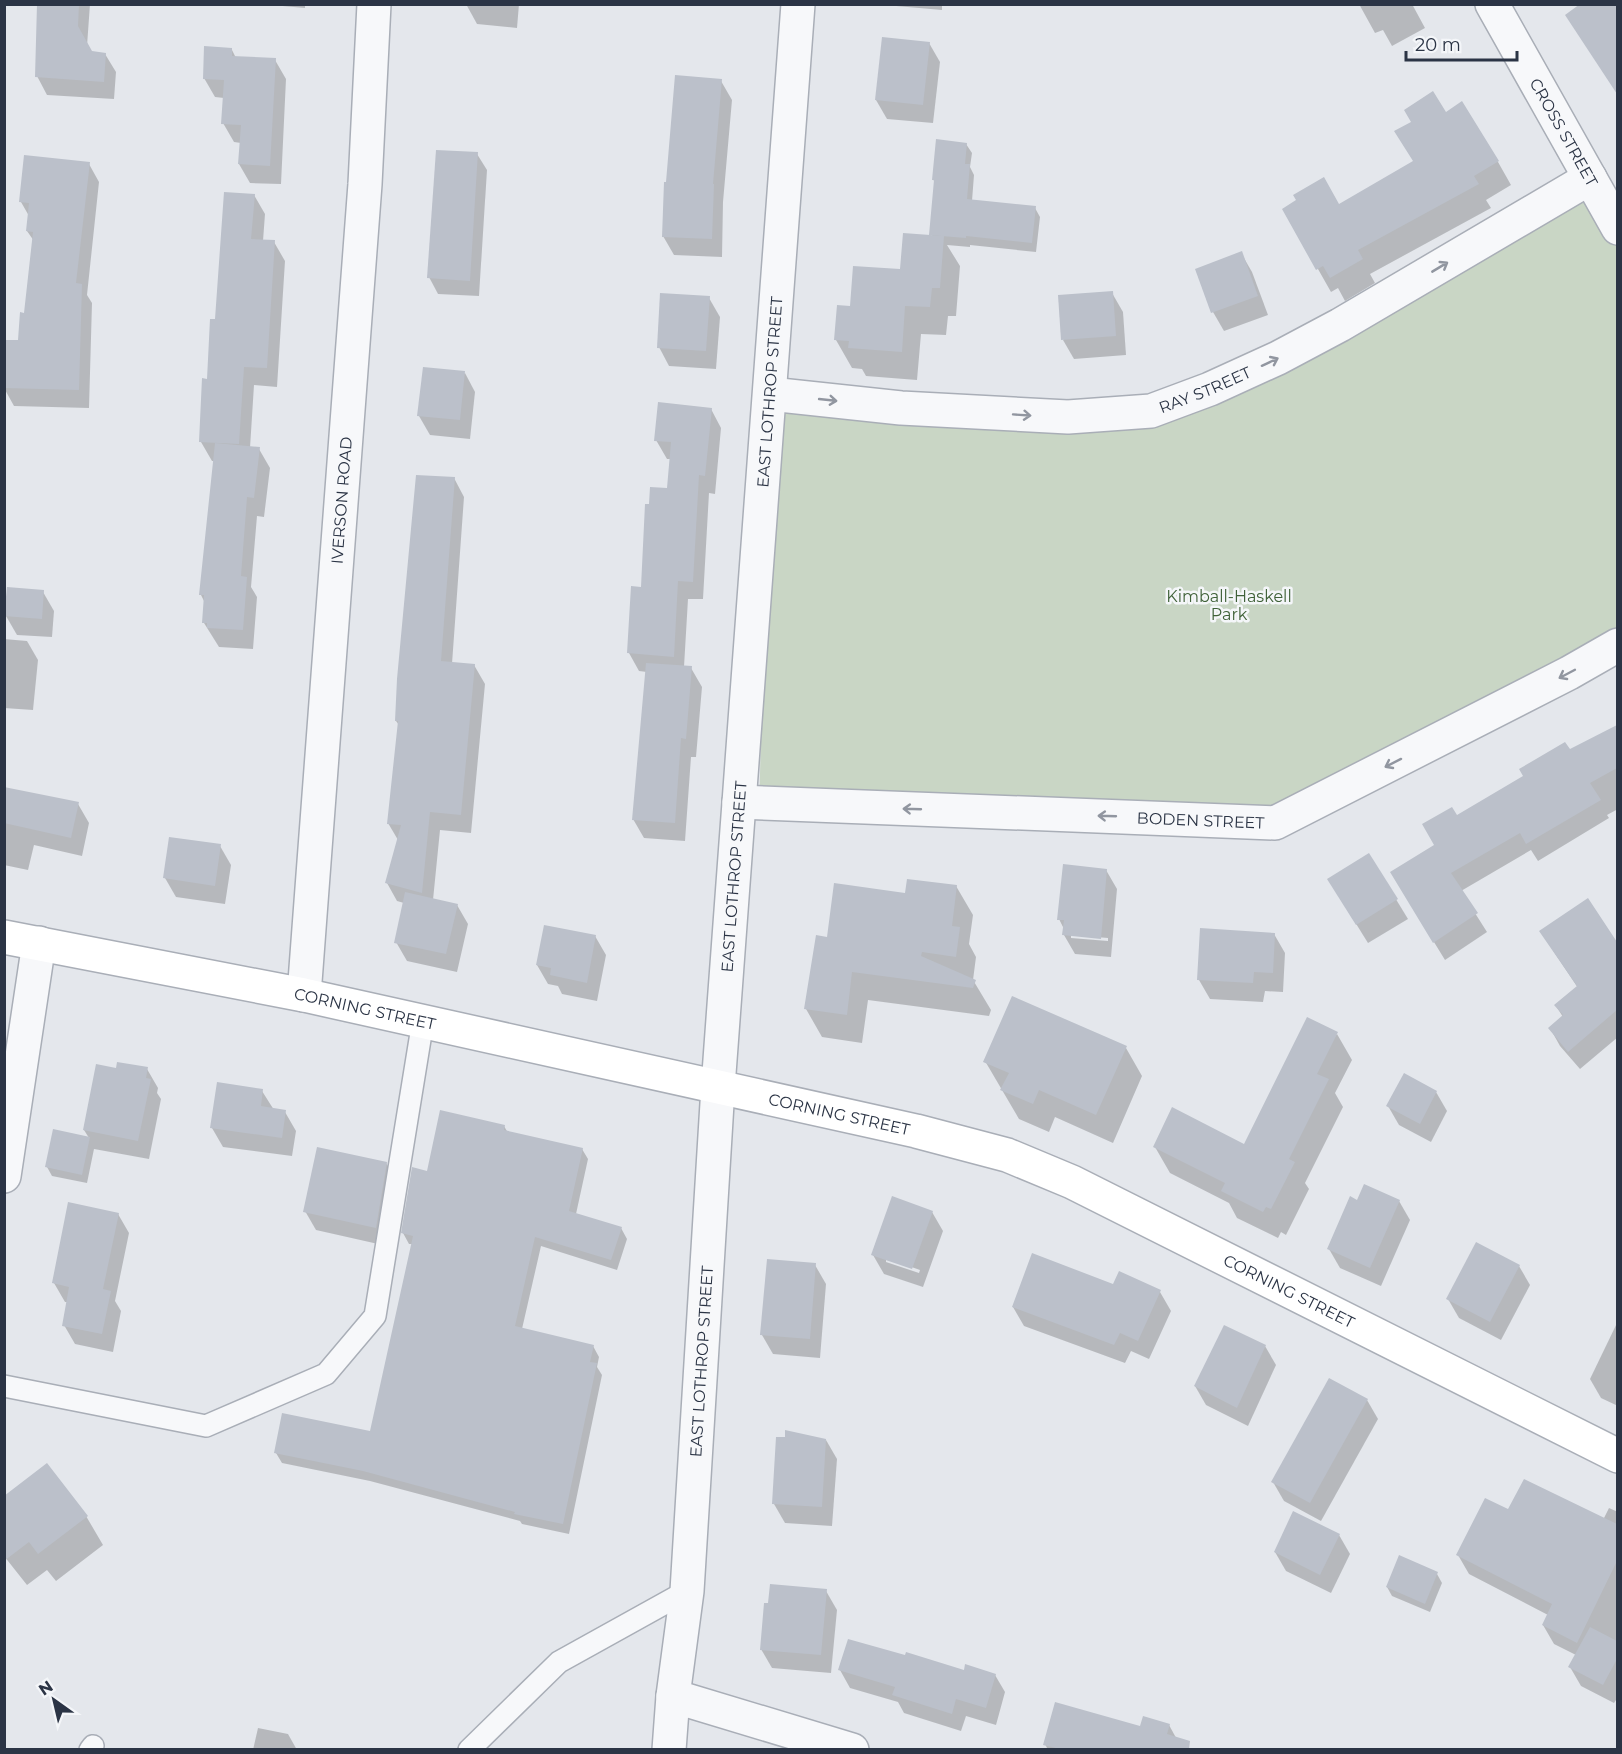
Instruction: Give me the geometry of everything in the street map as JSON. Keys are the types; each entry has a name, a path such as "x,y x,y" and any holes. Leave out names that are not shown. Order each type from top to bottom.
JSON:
{"street":[{"name":"IVERSON ROAD","path":"304,995 365,184 374,4"},
{"name":"EAST LOTHROP STREET","path":"669,1749 673,1696 687,1591 718,1087 798,4"},
{"name":"CROSS STREET","path":"1492,4 1617,228"},
{"name":"RAY STREET","path":"770,394 901,408 1068,417 1151,411 1210,389 1309,342 1590,178"},
{"name":"BODEN STREET","path":"740,802 1275,823 1569,673 1617,645"},
{"name":"CORNING STREET","path":"4,937 304,995 916,1131 1007,1155 1072,1182 1617,1456"},
{"path":"4,1176 39,943"},
{"path":"673,1696 852,1749"}],"lane":[{"path":"4,1386 206,1426 326,1374 375,1316 423,1021"},
{"path":"469,1749 558,1662 687,1591"}],"green space":[{"name":"Kimball-Haskell Park","path":"1590,178 1617,228 1617,654 1275,823 759,812 770,394 1068,417 1210,389"}],"building":[{"path":"37,4 79,4 78,26 92,51 106,53 104,82 35,77"},
{"path":"1580,4 1617,4 1617,94 1565,15"},
{"path":"882,37 930,42 923,105 875,100"},
{"path":"204,46 232,48 232,56 276,58 270,166 238,164 241,125 221,124 224,80 203,79"},
{"path":"675,75 722,79 713,184 712,239 662,237 664,182 666,182"},
{"path":"1433,91 1446,112 1462,101 1499,161 1474,176 1479,184 1358,250 1363,259 1330,278 1323,266 1316,270 1282,209 1296,200 1293,195 1324,177 1339,204 1413,161 1394,131 1411,122 1404,110"},
{"path":"936,139 967,143 965,164 970,164 967,199 1036,206 1032,243 966,236 966,238 929,235"},
{"path":"436,150 478,152 470,281 427,278"},
{"path":"24,155 90,162 76,283 82,284 79,390 4,388 4,340 18,340 20,312 24,313 33,232 26,231 29,203 19,202"},
{"path":"224,192 255,194 251,239 275,240 267,368 244,367 239,444 199,442 202,378 207,379 210,319 215,319"},
{"path":"903,233 944,236 940,288 932,288 930,307 905,306 902,352 848,348 849,341 834,340 837,305 850,306 853,266 900,269"},
{"path":"1242,251 1258,296 1211,313 1195,269"},
{"path":"1113,291 1116,336 1061,340 1058,295"},
{"path":"660,293 710,296 706,351 657,348"},
{"path":"423,367 465,371 460,420 417,416"},
{"path":"658,402 712,408 705,476 699,475 693,582 678,581 674,657 627,653 631,586 641,587 645,504 649,504 650,487 667,488 671,442 654,441"},
{"path":"215,443 260,447 254,498 247,497 241,576 247,577 243,630 207,628 207,623 202,623 204,595 199,595"},
{"path":"416,475 455,477 441,661 475,664 461,815 430,812 422,893 385,883 401,825 387,824 398,721 395,721 397,679"},
{"path":"7,587 44,590 42,619 4,616"},
{"path":"646,663 692,666 686,739 681,738 675,823 632,820"},
{"path":"1617,725 1617,768 1590,783 1601,800 1526,844 1520,833 1451,873 1478,913 1433,943 1390,872 1434,845 1422,824 1452,807 1457,815 1523,776 1519,769 1565,742 1570,749"},
{"path":"4,787 79,802 71,838 4,823"},
{"path":"169,837 221,844 215,886 163,878"},
{"path":"1369,853 1398,899 1356,925 1327,879"},
{"path":"1063,864 1107,869 1101,939 1062,935 1064,920 1057,920"},
{"path":"907,879 957,885 952,926 960,927 956,957 922,952 921,956 976,980 973,988 852,972 847,1015 804,1009 816,935 827,937 834,883 905,893"},
{"path":"405,892 458,904 446,954 394,943"},
{"path":"1588,898 1617,942 1617,1010 1568,1052 1548,1028 1563,1015 1554,1005 1577,986 1539,931"},
{"path":"544,925 596,935 587,983 550,975 551,968 536,965"},
{"path":"1200,928 1275,933 1273,973 1254,972 1253,983 1197,980"},
{"path":"1012,996 1127,1046 1096,1115 1039,1090 1033,1104 1000,1090 1009,1073 983,1062"},
{"path":"1307,1017 1338,1032 1317,1074 1329,1079 1289,1159 1295,1162 1271,1209 1266,1207 1263,1212 1221,1191 1225,1183 1153,1147 1172,1107 1244,1144"},
{"path":"117,1062 148,1067 146,1078 151,1079 138,1141 83,1130 96,1064 116,1068"},
{"path":"1404,1073 1437,1091 1420,1124 1386,1106"},
{"path":"217,1082 263,1089 261,1106 286,1110 282,1138 210,1128"},
{"path":"440,1110 505,1125 504,1130 583,1148 569,1211 622,1227 611,1260 535,1237 515,1326 594,1345 590,1362 597,1363 563,1524 514,1514 515,1512 363,1471 274,1453 282,1413 370,1431 413,1236 401,1233 412,1167 427,1171"},
{"path":"53,1129 90,1137 82,1175 45,1167"},
{"path":"317,1147 387,1162 376,1228 303,1212"},
{"path":"1364,1184 1400,1200 1370,1268 1327,1249 1350,1196 1357,1200"},
{"path":"892,1196 933,1211 912,1269 871,1255"},
{"path":"68,1202 119,1213 103,1289 111,1291 102,1334 62,1326 69,1287 52,1283"},
{"path":"1476,1242 1520,1265 1490,1322 1446,1299"},
{"path":"1032,1253 1113,1284 1119,1271 1161,1290 1138,1341 1120,1333 1114,1345 1012,1307"},
{"path":"767,1259 816,1263 810,1339 760,1335"},
{"path":"1224,1325 1266,1345 1237,1408 1194,1386"},
{"path":"1329,1378 1368,1399 1310,1503 1271,1482"},
{"path":"785,1430 826,1439 822,1507 772,1504 776,1437 785,1437"},
{"path":"47,1463 88,1516 38,1554 29,1542 4,1561 4,1496"},
{"path":"1524,1479 1617,1524 1617,1561 1577,1643 1542,1625 1552,1604 1456,1555 1485,1498 1508,1509"},
{"path":"1293,1511 1340,1534 1320,1575 1274,1552"},
{"path":"1399,1555 1438,1572 1425,1604 1386,1587"},
{"path":"770,1584 827,1589 821,1655 760,1650 764,1603 768,1603"},
{"path":"1590,1627 1617,1641 1617,1659 1603,1685 1568,1667"},
{"path":"848,1639 905,1655 906,1652 964,1670 965,1664 996,1674 986,1708 956,1699 952,1714 892,1695 895,1687 838,1670"},
{"path":"1055,1702 1140,1726 1143,1716 1170,1724 1167,1734 1190,1741 1189,1749 1060,1749 1043,1745"}]}
